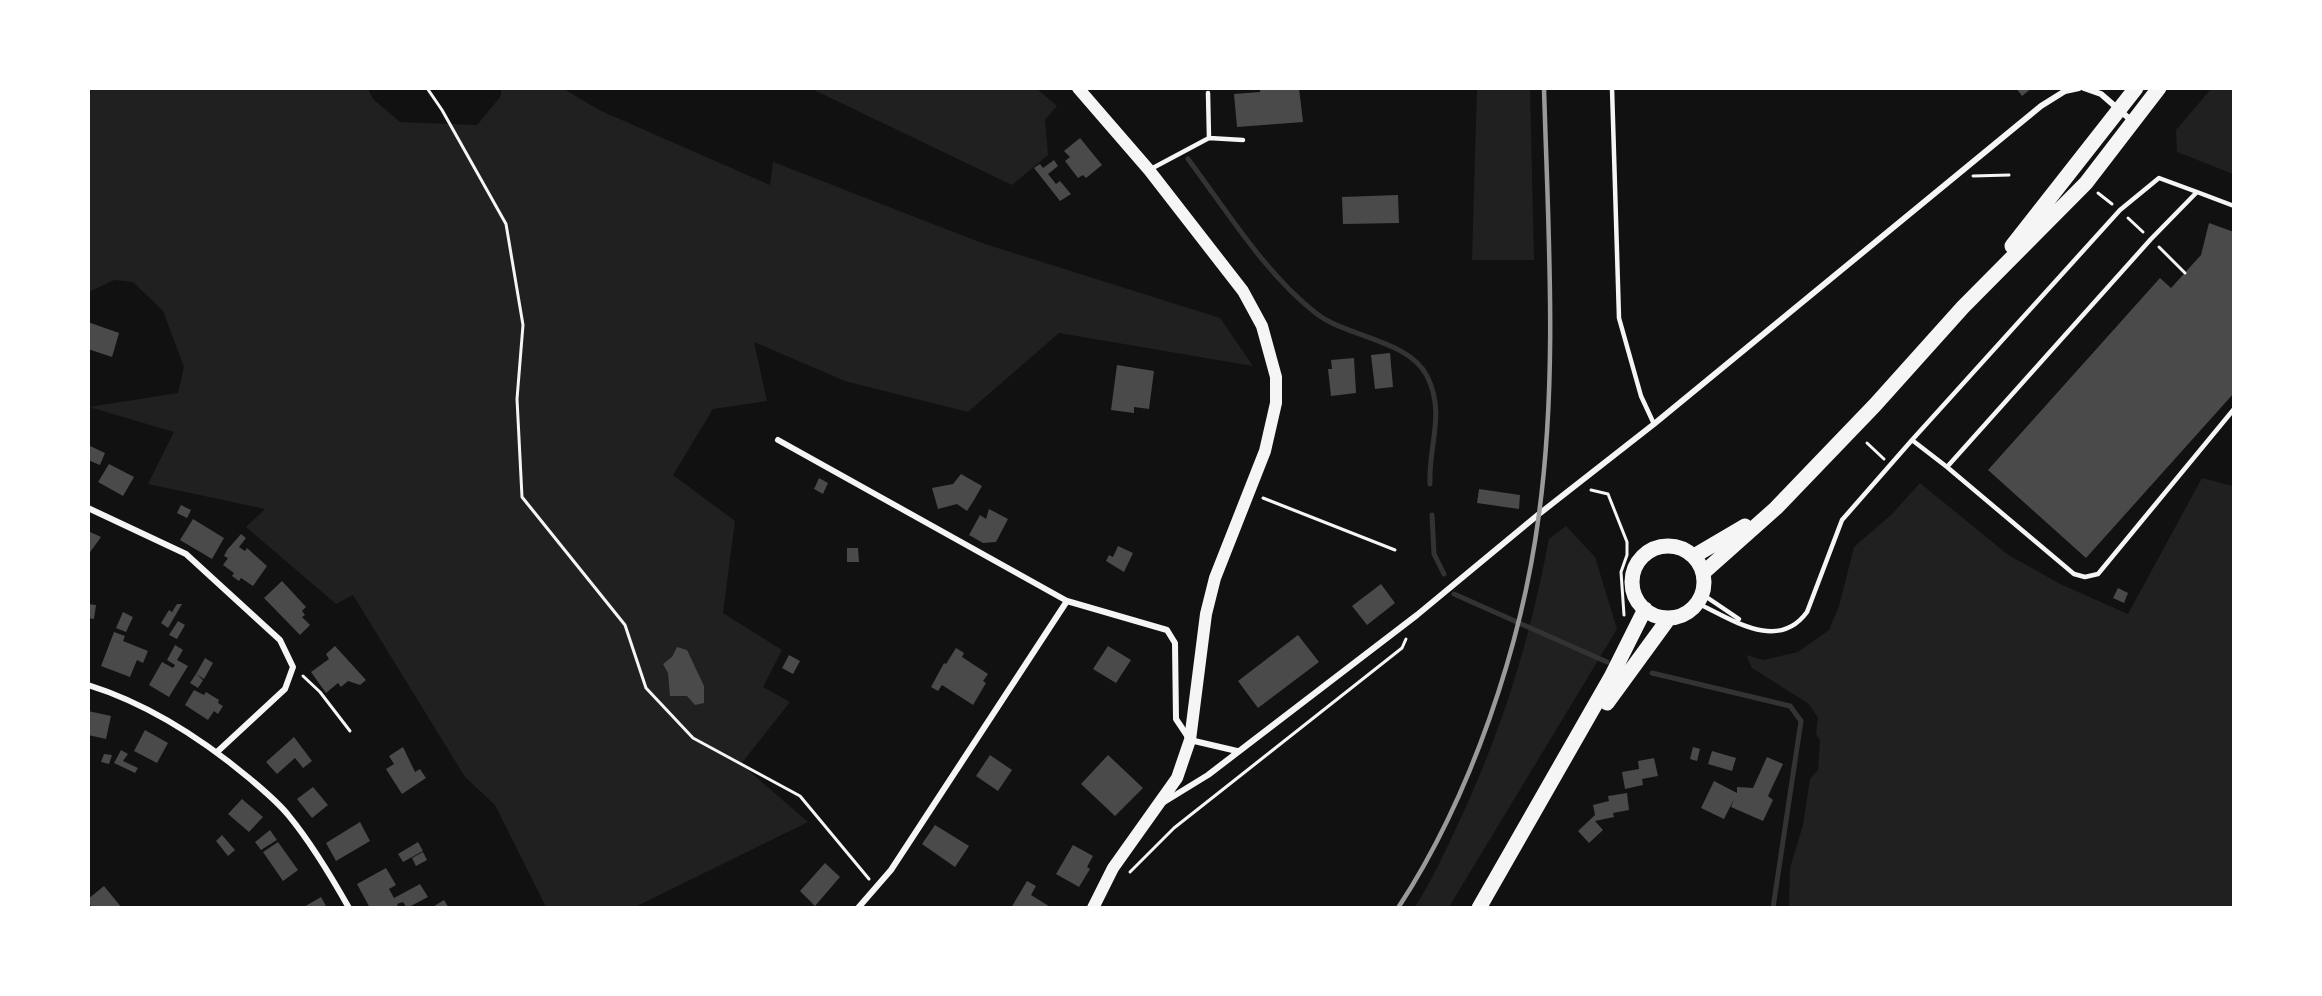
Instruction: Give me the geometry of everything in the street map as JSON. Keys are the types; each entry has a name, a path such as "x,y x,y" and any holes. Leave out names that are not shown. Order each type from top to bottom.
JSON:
{"main road":[{"path":"1078,88 1149,170 1243,291 1262,326 1276,377 1276,403 1265,451 1215,578 1206,614 1190,740 1177,778 1113,868 1093,908"},
{"path":"1963,307 2136,88"},
{"path":"1703,573 1776,508 1875,405 1963,307 2086,183 2160,88"},
{"path":"1694,556 1776,508"},
{"path":"1671,545 1694,556 1703,573 1700,598 1685,614 1669,618 1652,614 1645,609 1638,602 1632,585 1635,568 1640,559 1654,548 1671,545"},
{"path":"1479,908 1616,669 1645,609"},
{"path":"1540,800 1636,660 1669,618"}],"street":[{"path":"1161,803 1208,775 1417,615 2041,106 2065,91 2082,88 2101,94 2135,123"},
{"path":"778,440 1067,601 1167,630 1175,643 1176,719 1190,740 1237,751"},
{"path":"88,508 186,554 280,640 292,667 285,689 217,752"},
{"path":"858,908 877,888 1067,601"},
{"path":"88,685 123,696 217,752 288,814 328,870 349,908"}],"lane":[{"path":"1612,88 1619,318 1641,396 1654,424"},
{"path":"1208,93 1209,138"},
{"path":"1149,170 1209,138 1243,140"},
{"path":"1700,598 1754,628 1772,633 1787,630 1800,622 1807,612 1842,520 2120,210 2159,178 2234,206"},
{"path":"1947,467 2143,248 2197,192"},
{"path":"1912,440 2074,574 2085,577 2098,574 2234,409"},
{"path":"1700,598 1754,628"}],"path":[{"path":"427,88 506,224 523,325 517,399 522,497 625,625 646,688 693,738 800,796 877,888"},
{"path":"1960,173 1982,178 2009,175"},
{"path":"1867,443 1892,466"},
{"path":"1584,495 1592,489 1608,494 1627,542 1627,555 1621,572 1624,618"},
{"path":"1247,492 1395,550"},
{"path":"1127,875 1174,828 1402,648 1417,615"},
{"path":"292,667 320,692 350,731"}],"shaded area":[{"path":"89,89 368,89 373,99 400,122 477,125 501,96 501,89 564,89 599,110 770,185 773,162 982,243 1220,318 1253,366 1059,333 968,412 845,381 754,342 767,401 713,409 673,475 735,521 723,613 782,650 763,687 790,702 741,764 808,822 635,907 546,907 495,805 465,777 353,595 336,604 246,527 265,509 148,484 174,432 89,407 178,393 184,367 163,311 133,282 114,280 89,292"},
{"path":"812,89 1037,89 1057,106 1045,120 1048,155 1012,185"},
{"path":"1477,89 1530,89 1534,260 1472,260"},
{"path":"2211,89 2233,89 2233,174 2177,152 2176,130"},
{"path":"2202,478 2233,486 2233,907 1789,907 1790,868 1803,825 1810,779 1818,770 1820,741 1816,734 1818,718 1809,704 1752,668 1746,655 1763,660 1798,652 1829,630 1839,606 1854,547 1892,514 1920,483 2007,554 2060,584 2128,614"},
{"path":"1566,526 1595,557 1617,629 1449,907 1415,907 1442,857 1487,757 1523,650 1549,539"}],"building":[{"path":"1260,88 1299,88 1303,122 1237,127 1234,94 1260,92"},
{"path":"2016,88 2032,88 2022,96"},
{"path":"1080,138 1102,165 1086,178 1083,175 1078,178 1065,161 1070,157 1064,151"},
{"path":"1054,160 1058,166 1048,174 1056,184 1060,181 1071,194 1060,201 1034,168 1040,164 1043,168"},
{"path":"1398,195 1399,223 1343,224 1342,197"},
{"path":"2209,223 2234,232 2234,393 2086,558 1988,470 2160,278 2171,288 2201,255"},
{"path":"88,322 119,333 112,357 88,349"},
{"path":"1390,353 1393,387 1375,389 1371,355"},
{"path":"1354,358 1356,393 1331,396 1328,369 1332,369 1331,360"},
{"path":"1117,365 1154,371 1149,409 1134,407 1134,413 1111,410"},
{"path":"88,445 105,453 100,465 88,460"},
{"path":"109,464 134,477 123,496 98,482"},
{"path":"961,474 982,486 967,511 957,504 938,509 932,488 953,484"},
{"path":"819,478 828,483 823,494 814,489"},
{"path":"1479,489 1520,495 1519,509 1477,503"},
{"path":"181,505 191,510 187,518 177,513"},
{"path":"989,509 1008,519 996,542 983,543 969,535 980,515 986,519"},
{"path":"193,519 224,538 212,559 180,540"},
{"path":"88,531 101,537 88,555"},
{"path":"241,534 246,538 239,547 245,551 247,548 267,566 253,586 241,578 239,581 232,576 234,573 223,565 228,558 224,556 227,550"},
{"path":"1118,546 1133,553 1124,572 1106,561 1109,555 1113,557"},
{"path":"847,548 858,548 859,562 847,562"},
{"path":"282,581 306,607 302,611 305,615 302,617 310,625 300,635 264,598"},
{"path":"1381,584 1395,603 1367,625 1352,606"},
{"path":"2118,588 2128,593 2124,603 2113,598"},
{"path":"88,604 96,605 94,619 88,618"},
{"path":"177,604 182,604 168,628 161,623 169,610 172,612"},
{"path":"123,612 133,617 126,632 116,628"},
{"path":"178,621 185,625 177,639 169,635"},
{"path":"114,632 125,636 123,641 148,651 143,663 137,660 130,677 101,666"},
{"path":"1298,635 1319,662 1258,708 1238,681"},
{"path":"175,645 183,650 177,660 188,666 169,697 149,685 162,662 173,668 175,665 167,660"},
{"path":"335,646 366,680 360,685 348,681 341,687 338,683 326,693 311,672 329,659 326,654"},
{"path":"1108,646 1131,660 1116,683 1093,669"},
{"path":"677,647 687,650 704,686 704,703 695,705 687,696 670,696 668,673 663,664 672,657"},
{"path":"956,648 964,653 962,657 988,674 983,681 986,683 973,705 942,685 938,691 931,687 944,663 946,664"},
{"path":"789,655 800,661 793,674 782,668"},
{"path":"205,658 213,663 204,679 196,674"},
{"path":"196,674 203,680 198,688 190,683"},
{"path":"194,690 204,695 206,692 219,700 218,703 223,706 218,714 214,711 208,720 185,705"},
{"path":"88,711 111,716 106,739 88,735"},
{"path":"145,730 168,743 157,763 134,751"},
{"path":"294,737 312,761 303,768 295,758 277,774 266,762"},
{"path":"403,747 415,772 420,769 426,778 402,794 386,769 394,764 389,756"},
{"path":"1693,747 1700,749 1697,761 1690,759"},
{"path":"121,750 128,754 123,761 138,768 135,773 114,763"},
{"path":"1712,751 1736,758 1732,771 1708,764"},
{"path":"104,754 112,755 109,764 101,762"},
{"path":"990,755 1012,770 998,791 976,776"},
{"path":"1108,755 1143,788 1115,816 1081,784"},
{"path":"1767,757 1783,764 1768,796 1773,800 1763,821 1731,807 1734,799 1724,819 1701,808 1714,781 1737,793 1737,787 1753,788"},
{"path":"1654,758 1658,776 1642,779 1643,785 1625,789 1622,772 1639,769 1638,761"},
{"path":"313,787 328,805 312,818 297,799"},
{"path":"1627,793 1629,810 1613,813 1614,817 1595,821 1603,830 1589,843 1578,831 1595,815 1593,805 1609,801 1608,796"},
{"path":"242,799 263,817 249,832 228,814"},
{"path":"360,822 370,841 336,861 326,843"},
{"path":"935,825 969,846 955,867 922,844"},
{"path":"270,830 277,840 261,850 255,842"},
{"path":"222,835 235,850 228,856 216,841"},
{"path":"278,842 298,870 283,881 263,852"},
{"path":"418,842 423,851 403,862 398,854"},
{"path":"1073,845 1093,856 1087,867 1090,869 1079,887 1056,874"},
{"path":"423,852 427,860 416,866 412,858"},
{"path":"825,863 840,877 815,906 800,891"},
{"path":"386,868 396,885 389,889 394,898 420,884 428,897 407,908 403,902 397,904 399,908 370,908 357,884"},
{"path":"1027,881 1036,886 1031,895 1052,908 1011,908"},
{"path":"104,886 122,908 93,908 88,902 88,899"},
{"path":"321,897 327,908 302,908"},
{"path":"444,900 449,908 431,908"}],"waterway":[{"path":"1188,159 1264,262 1298,298 1330,322 1406,354 1427,376 1433,390 1436,417 1430,484"},
{"path":"1432,515 1434,554 1444,574"},
{"path":"1454,594 1607,662"},
{"path":"1652,673 1790,706 1801,721 1773,908"}],"railway":[{"path":"1398,908 1424,865 1448,818 1490,718 1520,615 1531,564 1545,461 1550,355 1544,88"}]}
